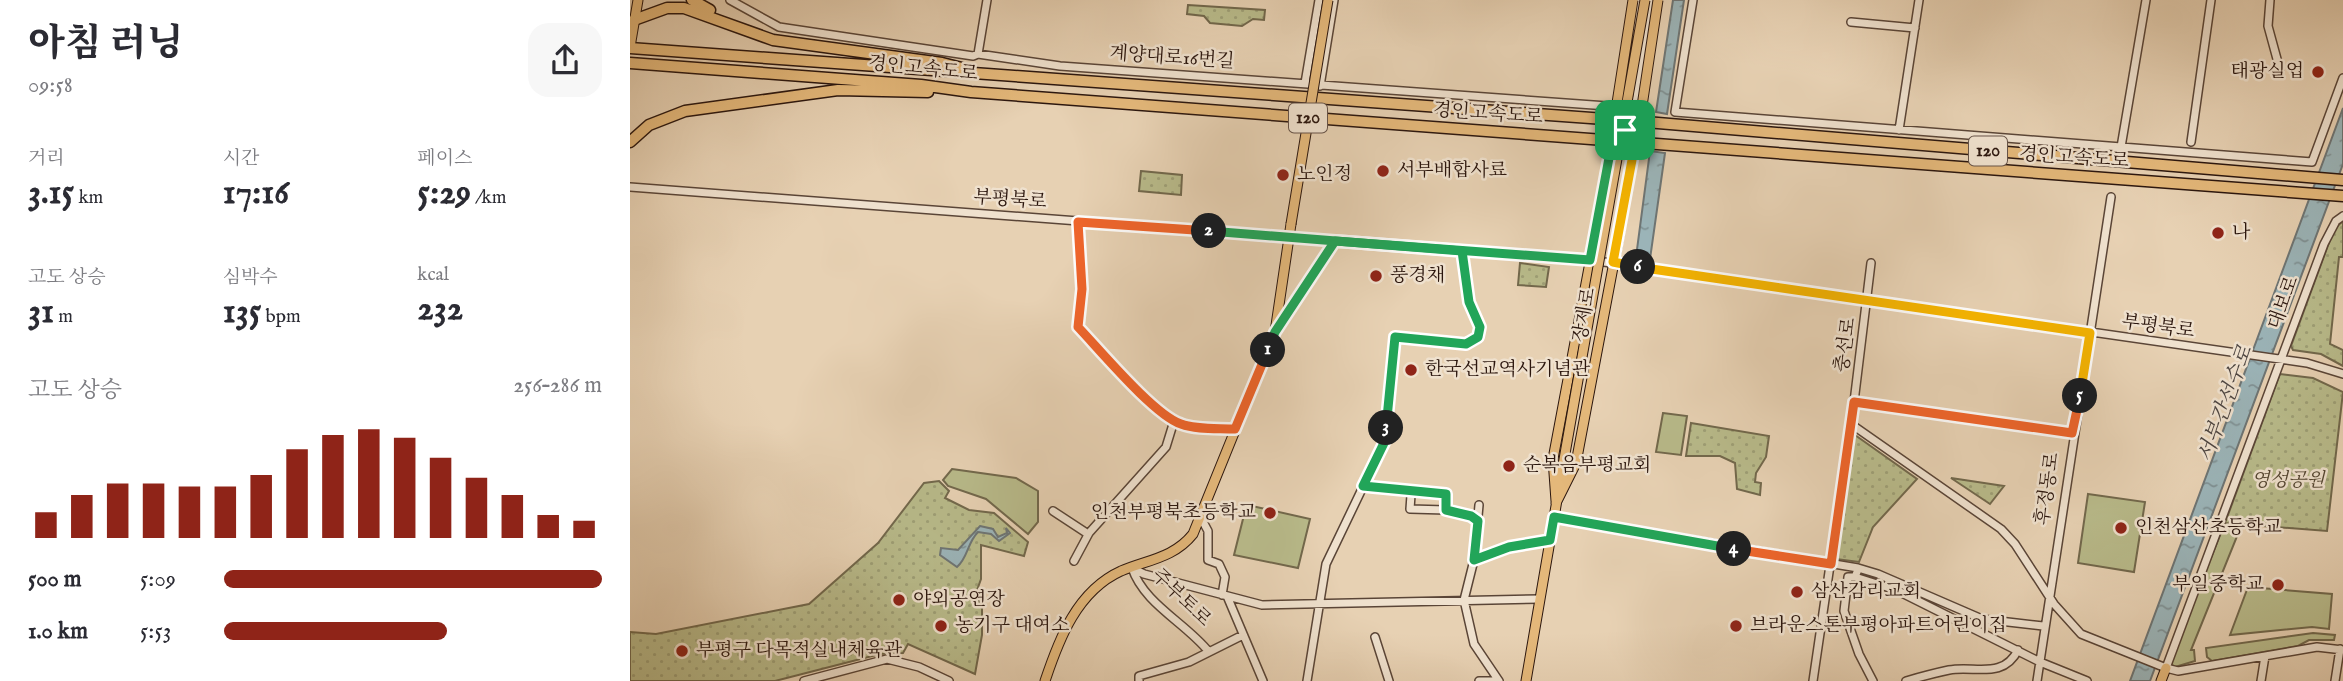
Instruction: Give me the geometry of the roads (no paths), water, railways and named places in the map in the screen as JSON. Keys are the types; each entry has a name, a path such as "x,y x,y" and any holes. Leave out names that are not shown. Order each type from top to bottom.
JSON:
{"highway":[{"path":"692,0 732,27"},
{"path":"634,25 667,8 684,8 773,40 942,62 989,75"},
{"name":"경인고속도로","path":"630,48 1646,122 2343,180"},
{"name":"경인고속도로","path":"630,63 921,85 971,92 2343,196"},
{"path":"630,142 665,117 793,94 838,90 971,92"}],"main road":[{"path":"630,48 638,0"},
{"name":"주부토로","path":"1045,681 1058,642 1078,608 1108,579 1179,548 1193,534 1200,518 1275,332 1328,0"},
{"name":"장제로","path":"1556,503 1576,463 1632,160 1617,103 1633,0"},
{"name":"장제로","path":"1528,681 1556,503 1625,130 1645,0"},
{"name":"장제로","path":"1556,503 1553,459 1609,158 1643,106 1658,0"},
{"name":"대보로","path":"2161,681 2166,668"}],"street":[{"name":"계양대로16번길","path":"730,0 779,27 972,56 978,54 1060,66 1622,107"},
{"path":"978,54 987,0"},
{"path":"1305,83 1319,0"},
{"path":"1321,86 1334,0"},
{"path":"1640,0 1622,107 1635,108 1651,0"},
{"path":"1693,0 1675,112 2312,162 2343,78"},
{"path":"1899,130 1919,0"},
{"path":"2121,147 2146,0"},
{"path":"2191,142 2211,0"},
{"path":"2270,0 2268,26 2280,70"},
{"path":"1852,22 1915,28"},
{"path":"1307,69 1315,76 1323,71"},
{"name":"부평북로","path":"630,187 1613,262 2327,367 2343,374"},
{"name":"후정동로","path":"2037,681 2072,433 2111,197"},
{"name":"대보로","path":"2166,668 2324,244 2336,221 2343,216"},
{"path":"1078,222 1082,289 1078,327 1152,406 1174,421 1189,426 1235,429"},
{"path":"1275,332 1335,241"},
{"path":"1307,681 1326,564 1384,443 1395,337 1466,344 1478,337 1480,327 1469,302 1462,251"},
{"name":"충선로","path":"1812,681 1830,574 1871,263"},
{"path":"1854,402 2072,433"},
{"path":"1074,561 1088,534 1166,447 1174,421"},
{"path":"1851,424 2001,530 2066,620 2081,634 2178,671 2317,647 2342,649 2335,681"},
{"path":"1363,486 1446,494 1446,510"},
{"path":"1410,495 1410,509 1446,510 1471,516 1478,521"},
{"path":"1479,506 1474,560 1464,600 1474,644 1499,681"},
{"path":"1053,511 1088,534"},
{"path":"1554,517 1831,564 1896,590 2040,662 2087,681"},
{"name":"주부토로","path":"1200,518 1208,531 1208,560 1219,564 1225,577 1224,596"},
{"path":"1474,560 1509,547 1550,540"},
{"path":"2032,570 2039,574 2053,567"},
{"path":"1132,568 1144,574 1262,605 1540,599"},
{"name":"주부토로","path":"1132,568 1136,581 1155,602 1181,622 1209,652"},
{"path":"1830,574 1878,574 1982,619 2044,623 2049,614 2066,620"},
{"path":"1854,574 1844,611 1859,654 1873,681"},
{"path":"1224,596 1263,681"},
{"path":"1139,681 1139,676 1189,662 1241,635"},
{"path":"1375,637 1389,681"},
{"path":"1906,681 1951,670 1995,670 2005,666 2018,650"},
{"path":"2261,681 2265,656"},
{"path":"804,681 887,659 919,667 949,681"},
{"path":"842,671 845,681"},
{"path":"1479,681 1499,681"}],"water":[{"path":"1673,0 1684,0 1667,114 1656,112"},
{"path":"2343,108 2343,164 2150,681 2130,681"},
{"path":"1650,151 1665,153 1650,259 1636,257"},
{"path":"980,526 993,529 998,537 1007,533 1006,528 1010,533 999,541 991,534 978,532 957,567 940,555 941,548 958,550"}],"place":[{"name":"태광실업","path":"2318,72"},
{"name":"서부배합사료","path":"1383,171"},
{"name":"노인정","path":"1283,175"},
{"name":"나","path":"2218,233"},
{"name":"풍경채","path":"1376,276"},
{"name":"한국선교역사기념관","path":"1411,370"},
{"name":"순복음부평교회","path":"1509,466"},
{"name":"인천부평북초등학교","path":"1270,513"},
{"name":"인천삼산초등학교","path":"2121,528"},
{"name":"부일중학교","path":"2278,585"},
{"name":"삼산감리교회","path":"1797,592"},
{"name":"야외공연장","path":"899,600"},
{"name":"농기구 대여소","path":"941,626"},
{"name":"브라운스톤부평아파트어린이집","path":"1736,626"},
{"name":"부평구 다목적실내체육관","path":"682,651"}],"water label":[{"name":"서부간선수로","path":"2226,404"}],"park label":[{"name":"영성공원","path":"2288,481"}]}
